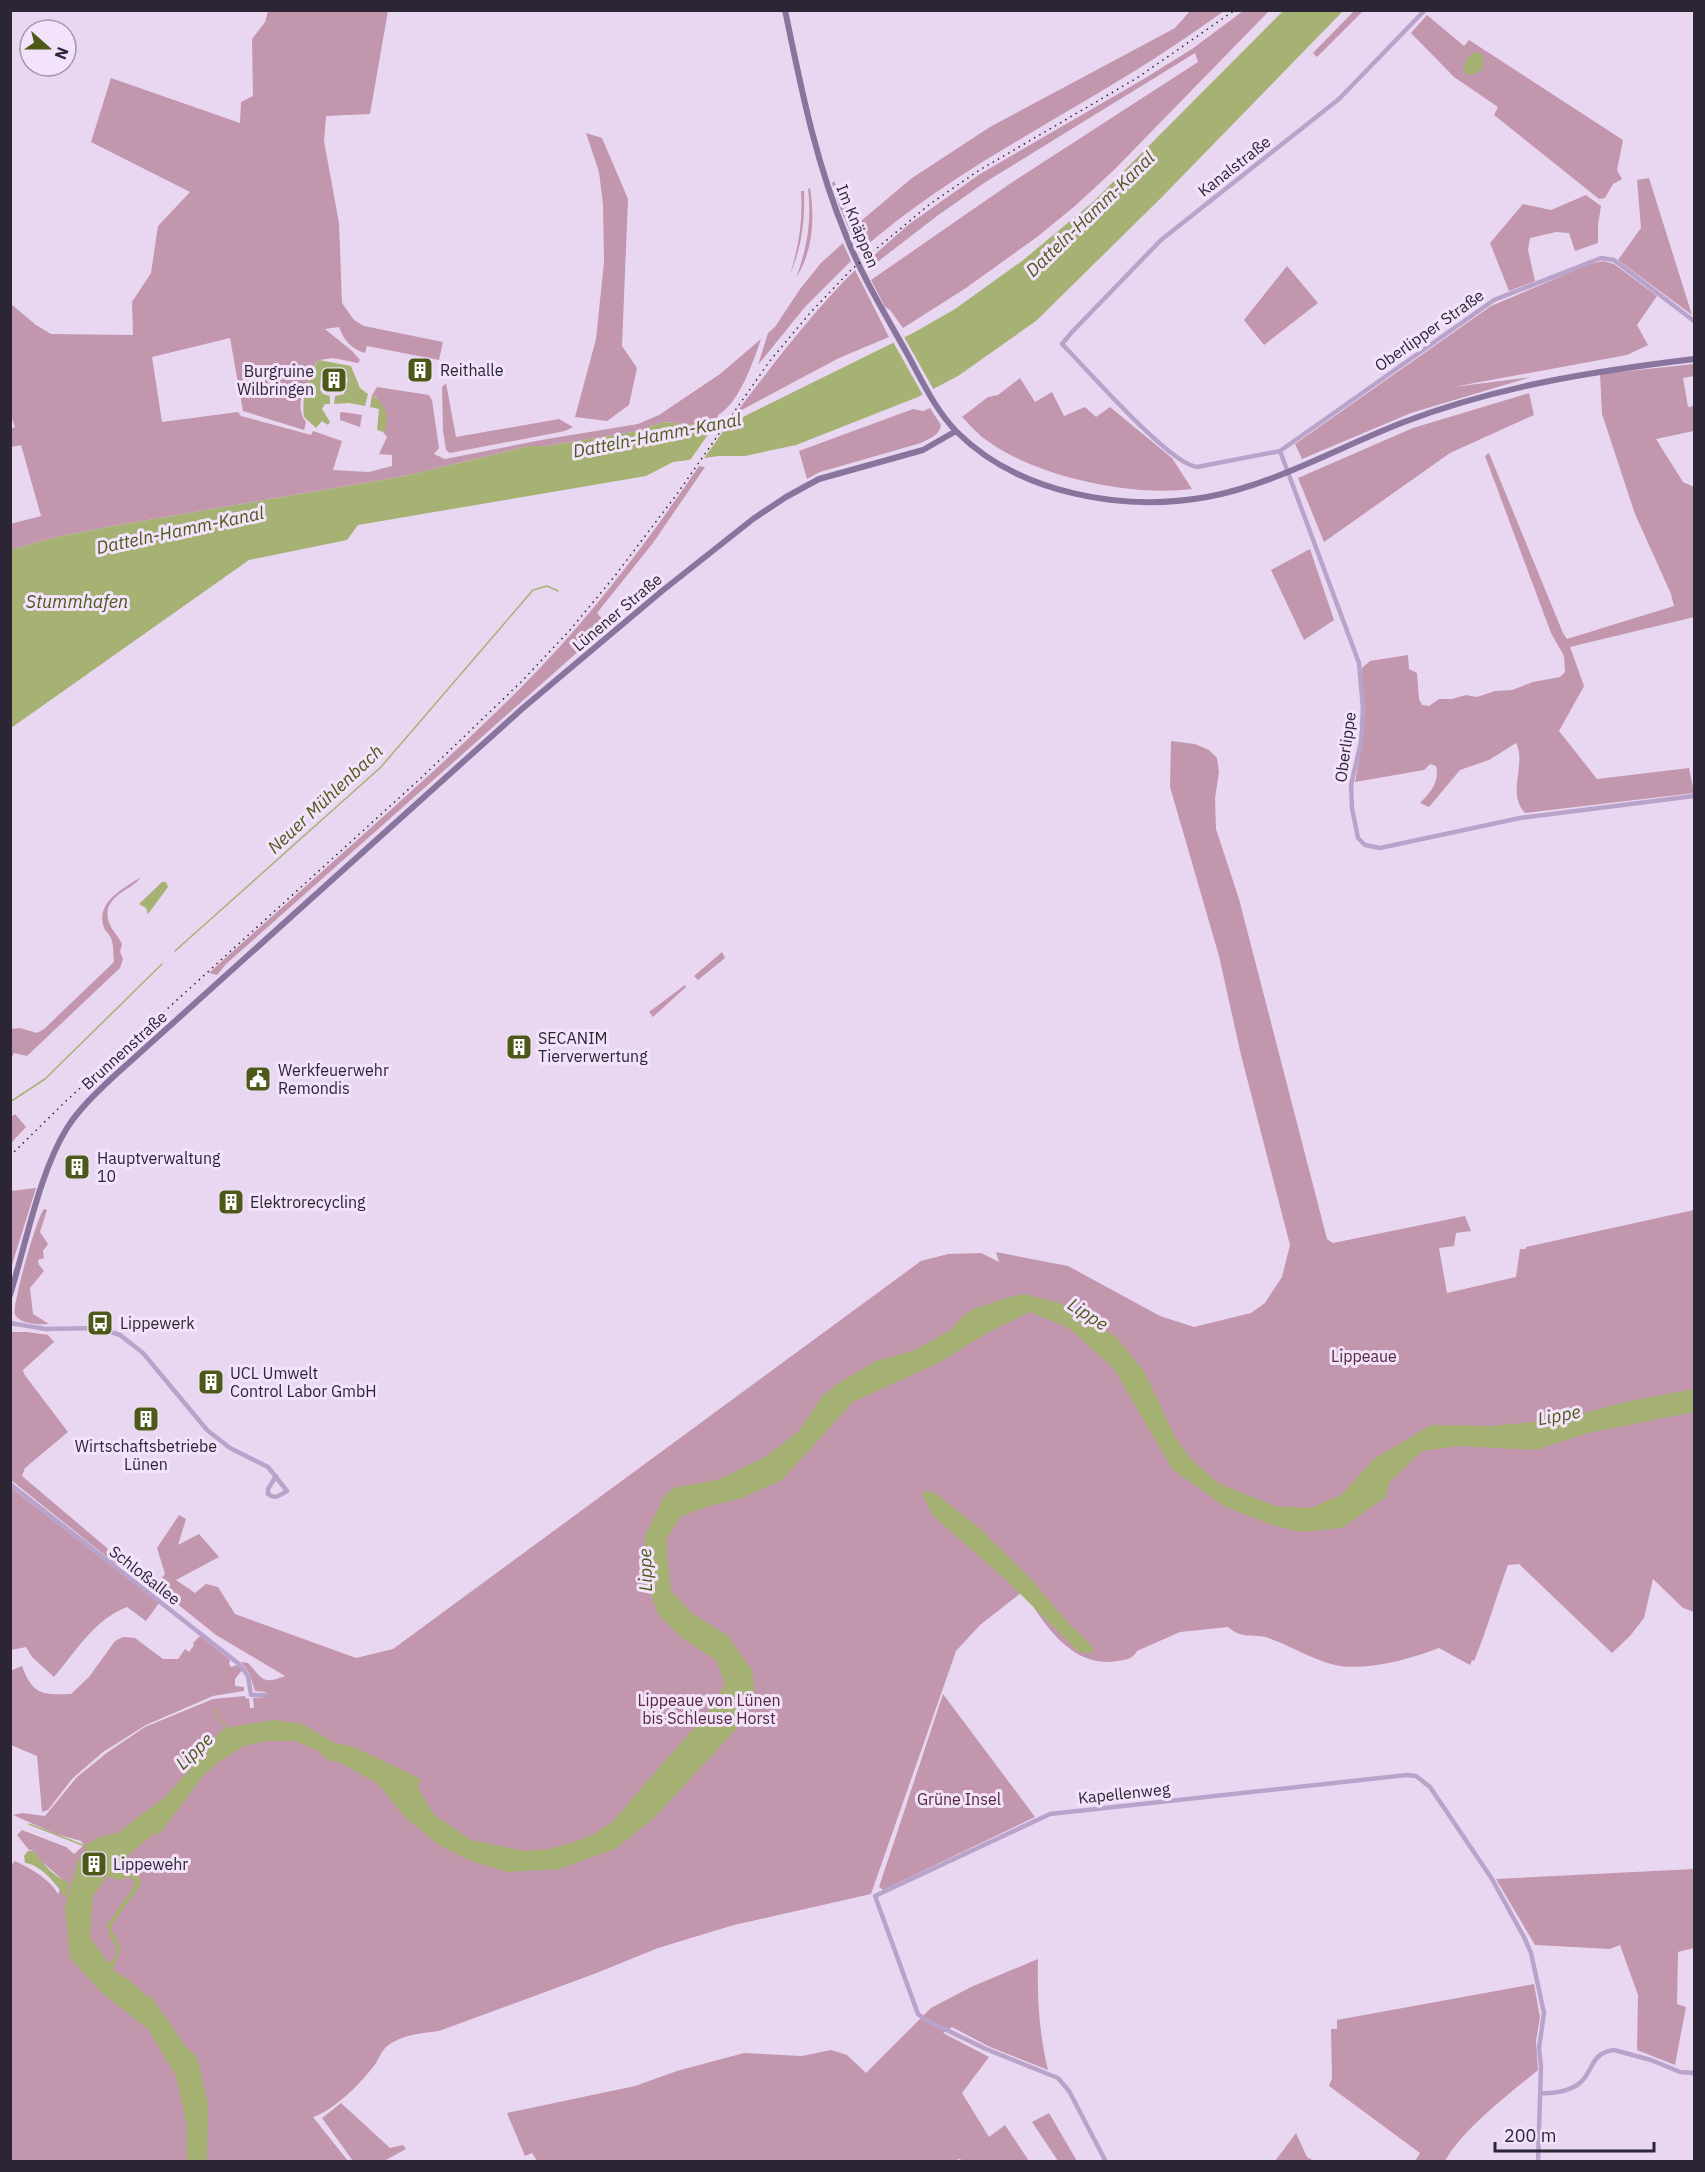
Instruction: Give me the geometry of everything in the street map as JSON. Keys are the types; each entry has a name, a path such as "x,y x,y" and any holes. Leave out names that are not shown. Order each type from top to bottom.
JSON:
{"street":[{"name":"Im Knäppen","path":"785,10 809,126 825,182 847,240 864,276 933,399 956,431"},
{"name":"Kanalstraße","path":"1062,344 1161,240 1339,99 1425,10"},
{"name":"Oberlipper Straße","path":"1062,344 1107,392 1171,452 1190,466 1205,466 1280,451 1494,300 1601,258 1614,260 1695,321"},
{"path":"956,431 986,456 1025,477 1070,492 1107,499 1158,502 1208,497 1256,484 1404,422 1492,393 1585,373 1695,359"},
{"name":"Lünener Straße","path":"335,878 523,708 662,591 753,519 819,479 923,450 956,431"},
{"path":"1280,451 1288,471"},
{"name":"Oberlippe","path":"1288,471 1359,663 1363,709 1361,742 1351,785 1352,808 1358,838 1365,846 1380,848 1521,818 1695,796"},
{"name":"Brunnenstraße","path":"10,1295 49,1166 63,1136 91,1097 335,878"},
{"path":"10,1323 46,1329 99,1328 120,1335 143,1353 207,1430 230,1448 258,1460 276,1476 287,1491 272,1497 268,1494 268,1489 276,1476"},
{"name":"Schloßallee","path":"10,1484 239,1664 248,1676 251,1695 266,1695"},
{"name":"Kapellenweg","path":"1106,2162 1069,2091 1058,2078 986,2049 918,2014 874,1896 1050,1814 1407,1775 1416,1776 1430,1787 1492,1879 1525,1939 1544,2013 1539,2049 1538,2162"},
{"path":"1540,2093 1563,2091 1580,2083 1596,2058 1614,2050 1680,2072 1695,2073"}],"green space":[{"path":"1355,10 1363,11 1317,57 1313,53"},
{"path":"268,11 388,11 370,114 326,116 324,141 339,223 342,303 354,320 364,326 443,342 439,360 367,346 365,353 349,343 339,327 325,329 360,360 358,363 333,358 319,360 311,371 307,384 304,384 300,403 306,422 304,430 243,411 230,338 152,357 162,422 238,412 241,416 311,435 313,431 342,441 333,470 369,472 392,466 392,455 379,454 387,437 383,432 385,431 377,398 372,395 377,387 429,395 432,400 439,448 434,454 445,459 638,424 659,415 720,374 761,339 750,370 739,391 726,409 718,415 717,422 702,425 663,422 639,431 546,446 528,446 405,476 113,526 52,538 11,550 10,524 41,516 21,445 11,447 11,429 15,427 10,413 11,304 51,334 133,335 132,302 151,273 158,226 190,192 91,142 111,78 240,123 241,102 253,96 252,39 265,22"},
{"path":"1190,11 1224,11 1134,71 937,191 859,252 840,208 832,183 834,181 855,226 912,178 990,127 1175,28"},
{"path":"1243,11 1269,11 1114,170 1037,237 966,288 903,328 890,310 885,307 871,280 1011,183 1198,62 1195,53 984,183 867,270 864,264 908,225 980,174 1142,80 1192,49"},
{"path":"1427,15 1464,46 1469,40 1623,140 1617,170 1622,179 1613,184 1605,198 1599,199 1494,115 1498,107 1454,77 1411,33"},
{"path":"586,133 602,138 628,199 622,346 637,368 629,405 607,421 575,417 596,339 604,262 603,204 599,172"},
{"path":"1649,178 1692,315 1618,260 1641,228 1637,180"},
{"path":"810,188 811,234 806,257 796,278 808,234 808,189"},
{"path":"801,191 804,191 802,233 790,274 800,233"},
{"path":"1586,195 1601,206 1598,243 1575,251 1569,233 1556,232 1530,238 1528,250 1535,281 1509,291 1490,243 1523,204 1551,210"},
{"path":"843,243 851,261 805,307 758,365 768,333 775,327 800,289 821,263"},
{"path":"1603,261 1614,264 1657,296 1637,325 1648,345 1627,355 1453,387 1531,377 1411,413 1302,459 1295,444 1491,306 1590,264"},
{"path":"1287,266 1318,303 1264,345 1244,320"},
{"path":"855,270 889,337 839,358 736,413 808,321"},
{"path":"1694,364 1694,376 1683,378 1688,407 1694,406 1694,431 1656,439 1683,482 1694,487 1694,617 1570,647 1584,686 1559,731 1597,779 1689,768 1694,793 1525,813 1517,797 1519,751 1516,743 1489,760 1460,770 1429,807 1420,803 1431,791 1435,782 1436,766 1430,764 1424,770 1355,782 1364,731 1362,668 1370,661 1408,655 1409,669 1417,673 1419,699 1422,705 1429,706 1439,699 1452,699 1466,695 1477,697 1495,691 1512,690 1533,682 1560,677 1565,672 1564,656 1551,633 1485,456 1489,453 1567,639 1674,606 1671,594 1635,514 1602,414 1600,374"},
{"path":"1020,378 1035,402 1052,392 1064,416 1085,407 1096,417 1110,407 1172,458 1192,489 1140,490 1082,481 1027,463 1003,451 982,437 962,417 988,397 998,395"},
{"path":"446,383 456,437 559,419 573,427 565,431 450,453 446,450 443,431 442,387"},
{"path":"1529,393 1534,415 1450,453 1324,542 1298,478 1413,428"},
{"path":"930,408 941,425 938,432 931,438 921,443 820,472 807,479 799,451 913,409 923,411"},
{"path":"342,412 362,415 360,427 340,420"},
{"path":"699,466 705,467 653,543 597,613 608,625 226,964 217,975 209,973 446,760 531,677 564,642 617,578"},
{"path":"1310,549 1334,620 1304,640 1271,570"},
{"name":"Lippeaue von Lünen bis Schleuse Horst","path":"1171,741 1195,744 1209,750 1217,758 1219,772 1215,798 1216,829 1239,899 1327,1239 1333,1243 1465,1216 1471,1231 1456,1233 1454,1246 1439,1248 1447,1293 1516,1277 1520,1249 1694,1210 1694,1612 1683,1608 1653,1579 1644,1618 1630,1636 1612,1653 1519,1564 1508,1565 1479,1649 1470,1665 1439,1648 1390,1663 1340,1666 1313,1658 1265,1637 1239,1634 1228,1627 1180,1632 1137,1651 1128,1659 1102,1662 1088,1659 1063,1643 1022,1592 980,1625 956,1651 871,1894 734,1925 658,1948 439,2031 413,2035 395,2041 385,2048 376,2063 348,2094 330,2108 313,2117 348,2161 11,2162 11,1865 15,1861 33,1871 50,1883 58,1894 64,1881 41,1861 34,1851 29,1850 17,1835 22,1830 66,1847 74,1854 84,1845 81,1841 56,1834 13,1815 22,1813 45,1816 77,1777 145,1727 213,1699 245,1696 246,1699 249,1698 250,1708 254,1708 253,1698 265,1697 266,1692 255,1691 249,1673 241,1662 248,1663 260,1677 267,1680 285,1676 216,1635 155,1586 165,1574 157,1548 179,1515 186,1519 178,1545 199,1534 219,1557 176,1580 195,1593 206,1584 218,1587 235,1614 356,1658 393,1649 921,1261 948,1254 981,1253 999,1262 996,1252 1068,1266 1160,1316 1194,1327 1251,1313 1265,1303 1282,1277 1290,1245 1241,1055 1219,956 1170,787"},
{"path":"141,877 114,899 108,911 109,923 122,944 120,952 123,959 120,968 27,1056 14,1053 11,1058 11,1029 20,1028 37,1033 44,1029 114,962 112,941 102,920 103,912 112,898"},
{"path":"722,952 725,958 698,980 694,976"},
{"path":"685,985 686,987 653,1017 649,1012"},
{"path":"15,1114 26,1127 11,1143 11,1117"},
{"path":"36,1188 11,1268 11,1191"},
{"path":"44,1209 47,1210 40,1232 48,1244 43,1251 44,1258 38,1260 44,1271 30,1288 33,1314 49,1324 30,1323 15,1315 21,1280"},
{"path":"10,1332 48,1335 54,1342 23,1370 68,1432 25,1468 22,1476 107,1548 119,1561 117,1565 11,1480"},
{"path":"10,1487 159,1603 146,1621 127,1607 105,1619 54,1677 32,1657 26,1647 11,1650"},
{"path":"200,1636 230,1660 231,1667 237,1665 242,1670 235,1679 235,1686 244,1687 244,1691 213,1696 146,1725 103,1752 72,1779 48,1810 42,1812 37,1756 11,1745 10,1671 22,1666 30,1683 40,1691 71,1694 89,1677 115,1641 123,1637 135,1638 163,1659 178,1659 185,1649 189,1652 193,1643"},
{"name":"Grüne Insel","path":"943,1694 1035,1817 883,1890 879,1887"},
{"path":"1694,1869 1694,1948 1678,1952 1677,2004 1686,2007 1675,2065 1637,2050 1638,1995 1620,1945 1610,1949 1535,1945 1496,1879"},
{"path":"1038,1959 1039,2015 1048,2070 990,2047 952,2027 943,2033 989,2057 962,2093 989,2137 1005,2125 1029,2161 971,2162 958,2159 955,2162 537,2161 532,2153 525,2156 507,2113 635,2086 677,2071 744,2053 802,2056 831,2050 847,2055 866,2073 931,2008 971,1987"},
{"path":"1534,1984 1540,2017 1536,2041 1538,2070 1475,2124 1445,2161 1415,2161 1420,2153 1329,2086 1332,2078 1331,2029 1337,2029 1337,2020"},
{"path":"341,2103 390,2148 403,2145 406,2149 384,2161 353,2161 322,2118"},
{"path":"1049,2113 1077,2161 1058,2161 1032,2122"},
{"path":"1296,2133 1307,2157 1314,2161 1275,2161"}],"water":[{"path":"1283,11 1343,11 1161,198 1036,321 958,376 918,397 796,445 745,456 719,456 673,462 646,476 358,525 347,540 249,560 11,728 11,550 52,538 113,526 405,476 528,446 546,446 639,431 663,422 702,425 743,417 915,332 955,309 1022,261 1093,202"},
{"path":"1474,52 1482,54 1484,62 1481,71 1472,75 1465,73 1464,66"},
{"path":"319,360 351,366 360,388 368,394 365,406 349,403 334,404 335,396 344,394 348,379 344,371 338,374 321,374 320,390 323,394 330,396 330,404 325,404 322,409 330,422 328,425 322,421 316,428 304,417 304,402 309,380"},
{"path":"372,395 385,411 386,426 383,432 377,430 379,409 370,407"},
{"path":"162,882 166,882 168,887 148,914 146,908 139,904"},
{"name":"Lippe","path":"1024,1294 1062,1304 1116,1337 1144,1371 1176,1439 1195,1463 1220,1484 1275,1506 1311,1508 1341,1495 1374,1459 1431,1425 1493,1426 1561,1419 1634,1400 1694,1389 1694,1412 1588,1433 1536,1450 1460,1446 1422,1451 1390,1482 1386,1497 1342,1528 1300,1532 1272,1525 1224,1506 1172,1469 1114,1369 1069,1328 1030,1312 989,1332 938,1363 853,1402 782,1480 742,1498 706,1507 680,1517 666,1540 671,1591 693,1614 727,1635 752,1670 755,1692 738,1727 655,1817 615,1849 559,1869 507,1872 471,1861 439,1845 404,1816 377,1783 339,1762 328,1760 318,1751 296,1741 267,1741 244,1746 219,1762 204,1775 158,1836 156,1832 115,1866 117,1873 134,1872 141,1881 111,1929 121,1948 113,1970 131,1981 148,1997 151,1996 186,2047 197,2057 208,2103 207,2161 187,2161 186,2121 176,2076 148,2029 101,1992 70,1958 65,1907 79,1858 85,1858 92,1865 92,1869 95,1867 104,1876 103,1879 107,1876 86,1855 85,1846 95,1839 119,1832 167,1795 195,1763 197,1751 213,1740 224,1728 274,1720 302,1724 335,1743 354,1747 421,1779 418,1787 433,1814 471,1840 524,1851 550,1849 592,1835 612,1822 712,1707 725,1684 716,1660 682,1638 659,1616 644,1575 645,1536 664,1496 673,1488 717,1480 765,1457 798,1432 823,1395 840,1382 876,1361 915,1350 952,1329 973,1309","holes":["111,1877 117,1880 130,1878 134,1881 134,1886 107,1925 110,1937 117,1948 115,1957 108,1963 90,1937 93,1896 106,1878"]},
{"path":"922,1491 935,1493 976,1525 1030,1578 1070,1625 1090,1643 1094,1652 1078,1651 1004,1578 932,1515"},
{"path":"28,1851 34,1851 58,1877 68,1882 70,1880 66,1899 54,1882 43,1872 25,1863 24,1856"}],"pier":[{"path":"903,335 935,392 924,397 892,340"},
{"path":"734,416 702,461 688,463 719,419"}],"waterway":[{"name":"Neuer Mühlenbach","path":"175,951 381,767 533,590 547,586 558,591"},
{"name":"Neuer Mühlenbach","path":"10,1102 45,1079 162,964"},
{"path":"215,1708 218,1718 227,1727"},
{"path":"29,1824 85,1846"}],"railway":[{"path":"10,1156 66,1101 422,777 522,681 570,630 614,577 677,494 769,362 810,313 852,269 930,204 978,171 1137,78 1235,10"}],"place":[{"name":"Reithalle","path":"420,370"},
{"name":"Burgruine Wilbringen","path":"334,380"},
{"name":"SECANIM Tierverwertung","path":"519,1047"},
{"name":"Werkfeuerwehr Remondis","path":"258,1079"},
{"name":"Hauptverwaltung 10","path":"77,1167"},
{"name":"Elektrorecycling","path":"231,1202"},
{"name":"Lippewerk","path":"100,1323"},
{"name":"UCL Umwelt Control Labor GmbH","path":"211,1382"},
{"name":"Wirtschaftsbetriebe Lünen","path":"146,1419"},
{"name":"Lippewehr","path":"94,1864"}],"water label":[{"name":"Datteln-Hamm-Kanal","path":"1090,214"},
{"name":"Datteln-Hamm-Kanal","path":"657,435"},
{"name":"Datteln-Hamm-Kanal","path":"180,530"},
{"name":"Stummhafen","path":"77,601"}],"park label":[{"name":"Lippeaue","path":"1364,1356"}]}
